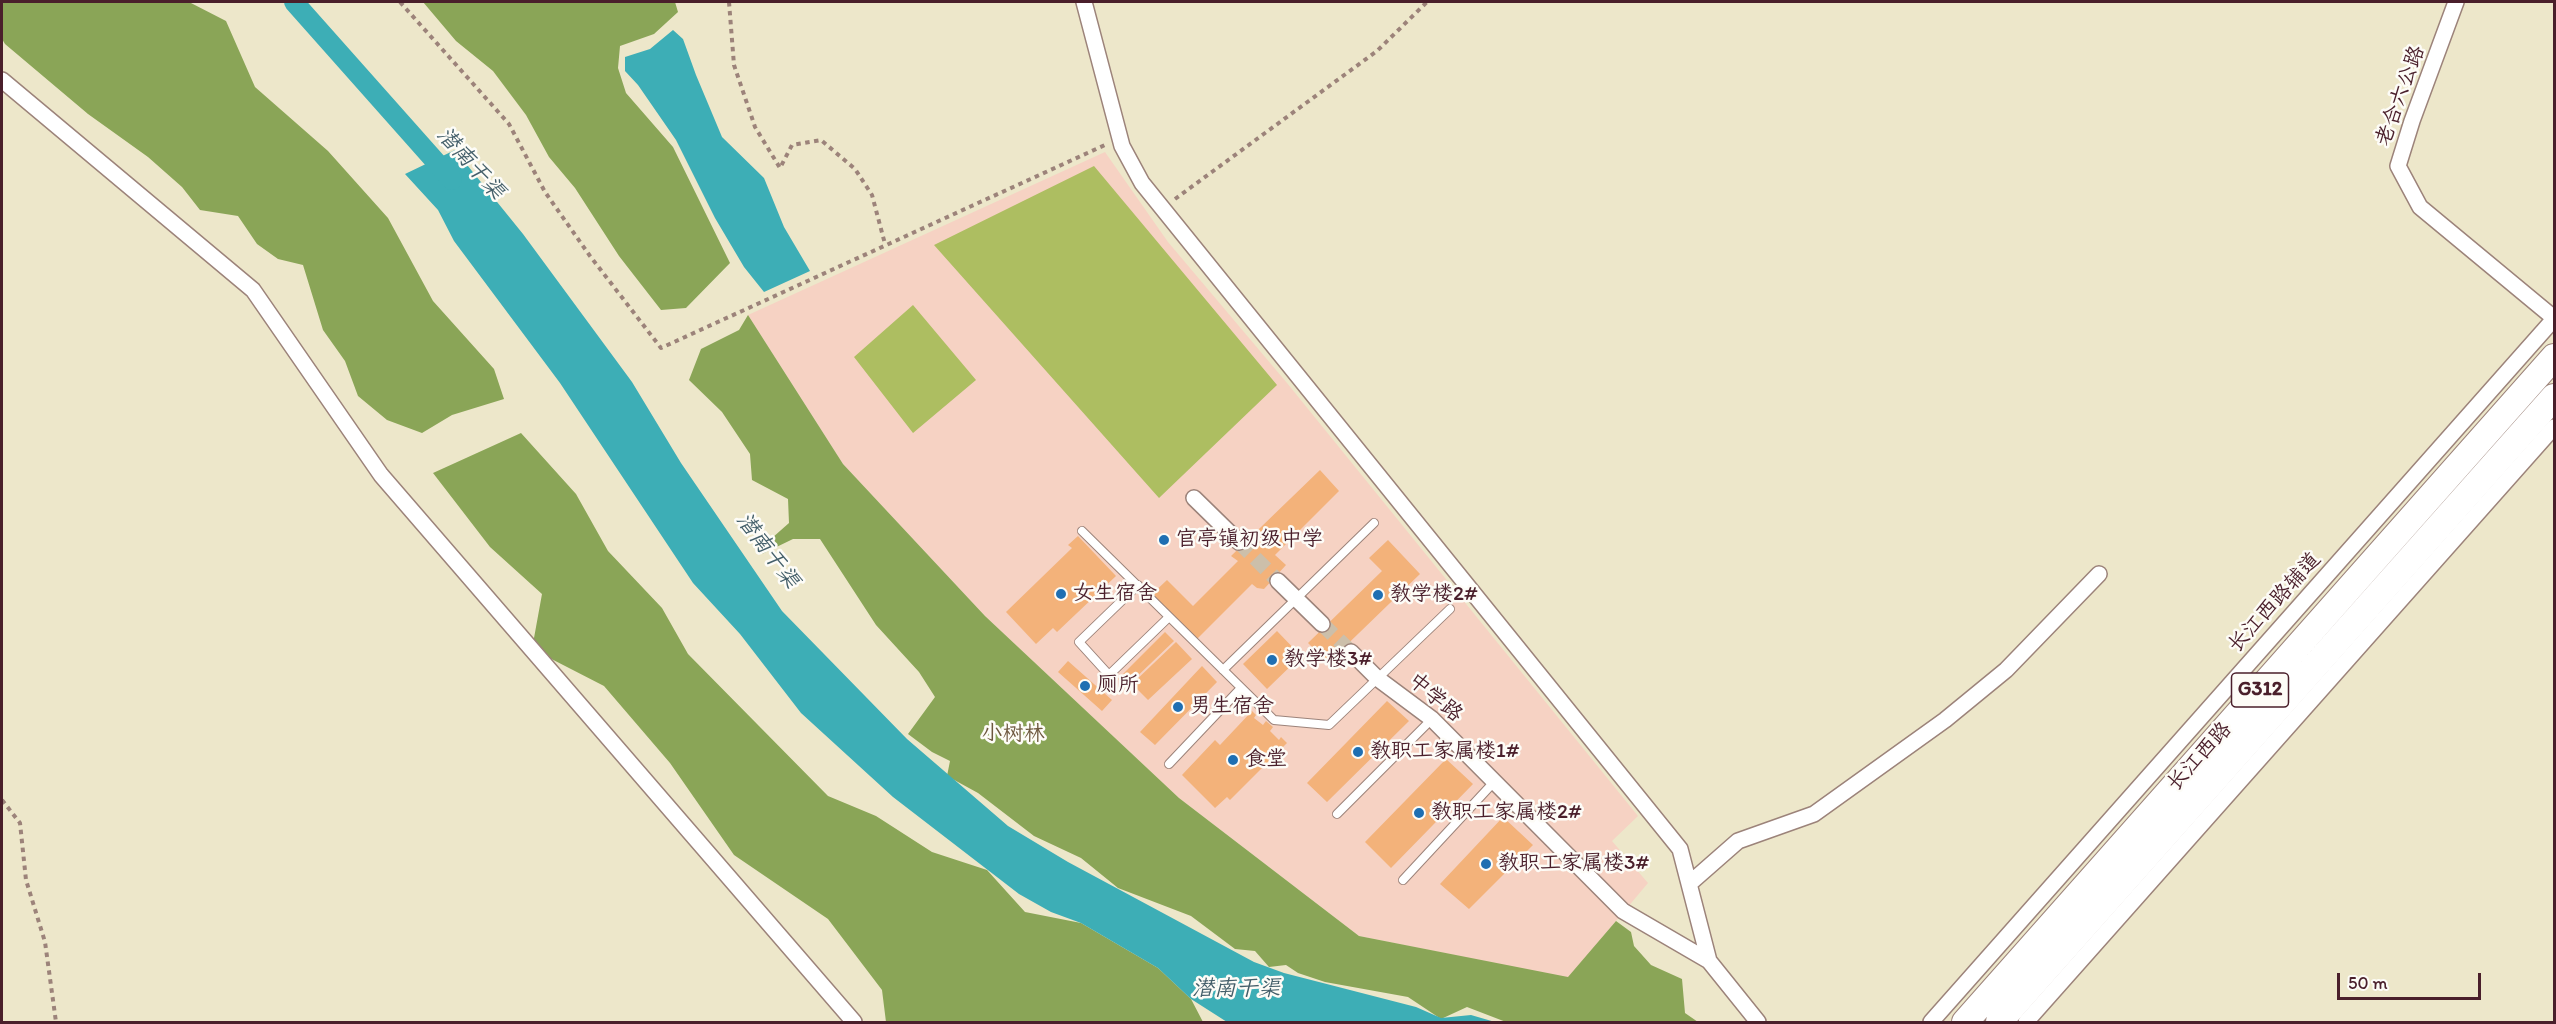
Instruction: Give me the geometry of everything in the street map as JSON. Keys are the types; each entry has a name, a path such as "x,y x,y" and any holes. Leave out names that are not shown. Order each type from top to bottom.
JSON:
{"highway":[{"name":"长江西路","path":"1965,1023 2554,357"},
{"name":"长江西路","path":"1999,1023 2554,398"}],"street":[{"path":"1084,2 1122,146 1143,183 1680,849 1709,961 1758,1023"},
{"name":"老合六公路","path":"2456,2 2412,120 2398,166 2420,207 2554,318"},
{"path":"2,80 253,290 381,474 854,1023"},
{"name":"长江西路辅道","path":"1931,1023 2554,318"},
{"path":"2026,1023 2554,427"},
{"path":"1194,498 1239,542"},
{"path":"1689,884 1738,841 1814,814 1945,720 2006,670 2099,574"},
{"path":"1278,581 1322,624"},
{"name":"中学路","path":"1351,652 1377,678 1432,719 1623,911 1709,961"}],"lane":[{"path":"1223,670 1374,524"},
{"path":"1082,531 1274,720 1329,725 1450,609"},
{"path":"1138,585 1079,642 1109,675 1169,617"},
{"path":"1169,764 1242,688"},
{"path":"1337,814 1432,719"},
{"path":"1403,880 1494,782"}],"path":[{"path":"400,2 509,124 545,192 660,348 1105,145 1127,155"},
{"path":"729,2 734,65 755,127 780,168 792,145 821,141 855,169 872,195 885,244"},
{"path":"1162,208 1377,51 1427,2"},
{"path":"2,800 20,823 26,880 45,942 56,1023"}],"shaded area":[{"name":"官亭镇初级中学","path":"1105,152 1168,242 1287,383 1638,816 1612,841 1648,883 1568,978 1359,936 1179,798 985,616 843,464 748,315"}],"green space":[{"path":"2,2 189,2 226,21 255,87 328,151 388,218 433,301 494,369 504,399 452,415 422,433 387,420 358,396 345,361 323,330 303,265 278,259 257,244 238,216 200,210 182,187 148,157 88,114 5,44 2,39"},
{"path":"423,2 675,2 678,12 654,34 620,46 618,68 626,93 673,147 730,263 686,308 661,310 619,256 575,188 549,157 526,115 493,71 456,41"},
{"path":"1094,166 1277,385 1159,498 934,245"},
{"path":"913,305 976,380 913,433 854,357"},
{"name":"小树林","path":"748,315 843,464 985,616 1179,798 1359,936 1568,977 1616,921 1631,932 1634,946 1651,965 1682,979 1685,1013 1698,1022 1506,1022 1467,1007 1441,1019 1408,997 1325,982 1298,973 1286,965 1269,967 1255,951 1235,949 1191,916 1118,888 1081,858 1034,836 978,793 947,776 950,761 932,752 908,734 935,697 919,672 876,625 820,539 793,539 762,554 772,538 789,523 788,499 752,480 750,454 722,412 689,380 701,349 739,330"},
{"path":"521,433 576,494 608,551 662,608 688,654 828,796 876,816 932,852 987,870 1025,912 1081,923 1158,968 1191,999 1203,1022 886,1022 882,990 828,919 734,855 670,763 604,686 532,649 542,594 490,547 433,473"}],"water":[{"path":"673,30 683,39 722,137 764,178 784,227 810,271 764,292 744,267 715,218 676,140 638,85 625,71 625,57 650,49"},
{"name":"潜南干渠","path":"455,150 523,234 632,382 681,463 782,611 907,739 1008,826 1068,862 1254,962 1284,973 1416,1007 1441,1018 1471,1015 1495,1022 1227,1022 1191,999 1158,968 1081,923 1051,912 1019,894 893,797 801,713 740,634 693,583 560,383 454,241 438,210 405,174"}],"building":[{"path":"1320,470 1339,491 1275,555 1286,565 1264,589 1252,584 1196,640 1150,596 1167,580 1193,606 1238,561 1231,556"},
{"name":"女生宿舍","path":"1078,536 1116,576 1057,632 1053,628 1036,644 1006,612 1072,548 1068,545"},
{"name":"教学楼2#","path":"1388,540 1420,574 1328,663 1308,643 1382,571 1369,558"},
{"name":"教学楼3#","path":"1277,631 1301,656 1267,689 1243,664"},
{"path":"1165,632 1174,641 1126,687 1118,679"},
{"path":"1176,642 1192,659 1148,700 1132,684"},
{"name":"厕所","path":"1068,661 1112,700 1102,711 1058,672"},
{"name":"男生宿舍","path":"1202,666 1217,682 1155,745 1140,732"},
{"name":"教职工家属楼1#","path":"1387,701 1409,721 1327,802 1307,783"},
{"name":"食堂","path":"1252,711 1256,715 1254,718 1263,725 1266,721 1273,727 1270,731 1279,740 1281,737 1287,743 1230,800 1227,797 1215,808 1182,775 1215,740 1220,745"},
{"name":"教职工家属楼2#","path":"1446,759 1473,784 1391,868 1365,842"},
{"name":"教职工家属楼3#","path":"1503,817 1533,845 1469,909 1440,884"}],"waterway":[{"name":"潜南干渠","path":"294,2 452,180"}],"tunnel":[{"path":"1239,542 1278,581"},
{"path":"1322,624 1351,652"}],"place":[{"name":"官亭镇初级中学","path":"1164,540"},
{"name":"女生宿舍","path":"1061,594"},
{"name":"教学楼2#","path":"1378,595"},
{"name":"教学楼3#","path":"1272,660"},
{"name":"厕所","path":"1085,686"},
{"name":"男生宿舍","path":"1178,707"},
{"name":"教职工家属楼1#","path":"1358,752"},
{"name":"食堂","path":"1233,760"},
{"name":"教职工家属楼2#","path":"1419,813"},
{"name":"教职工家属楼3#","path":"1486,864"}]}
